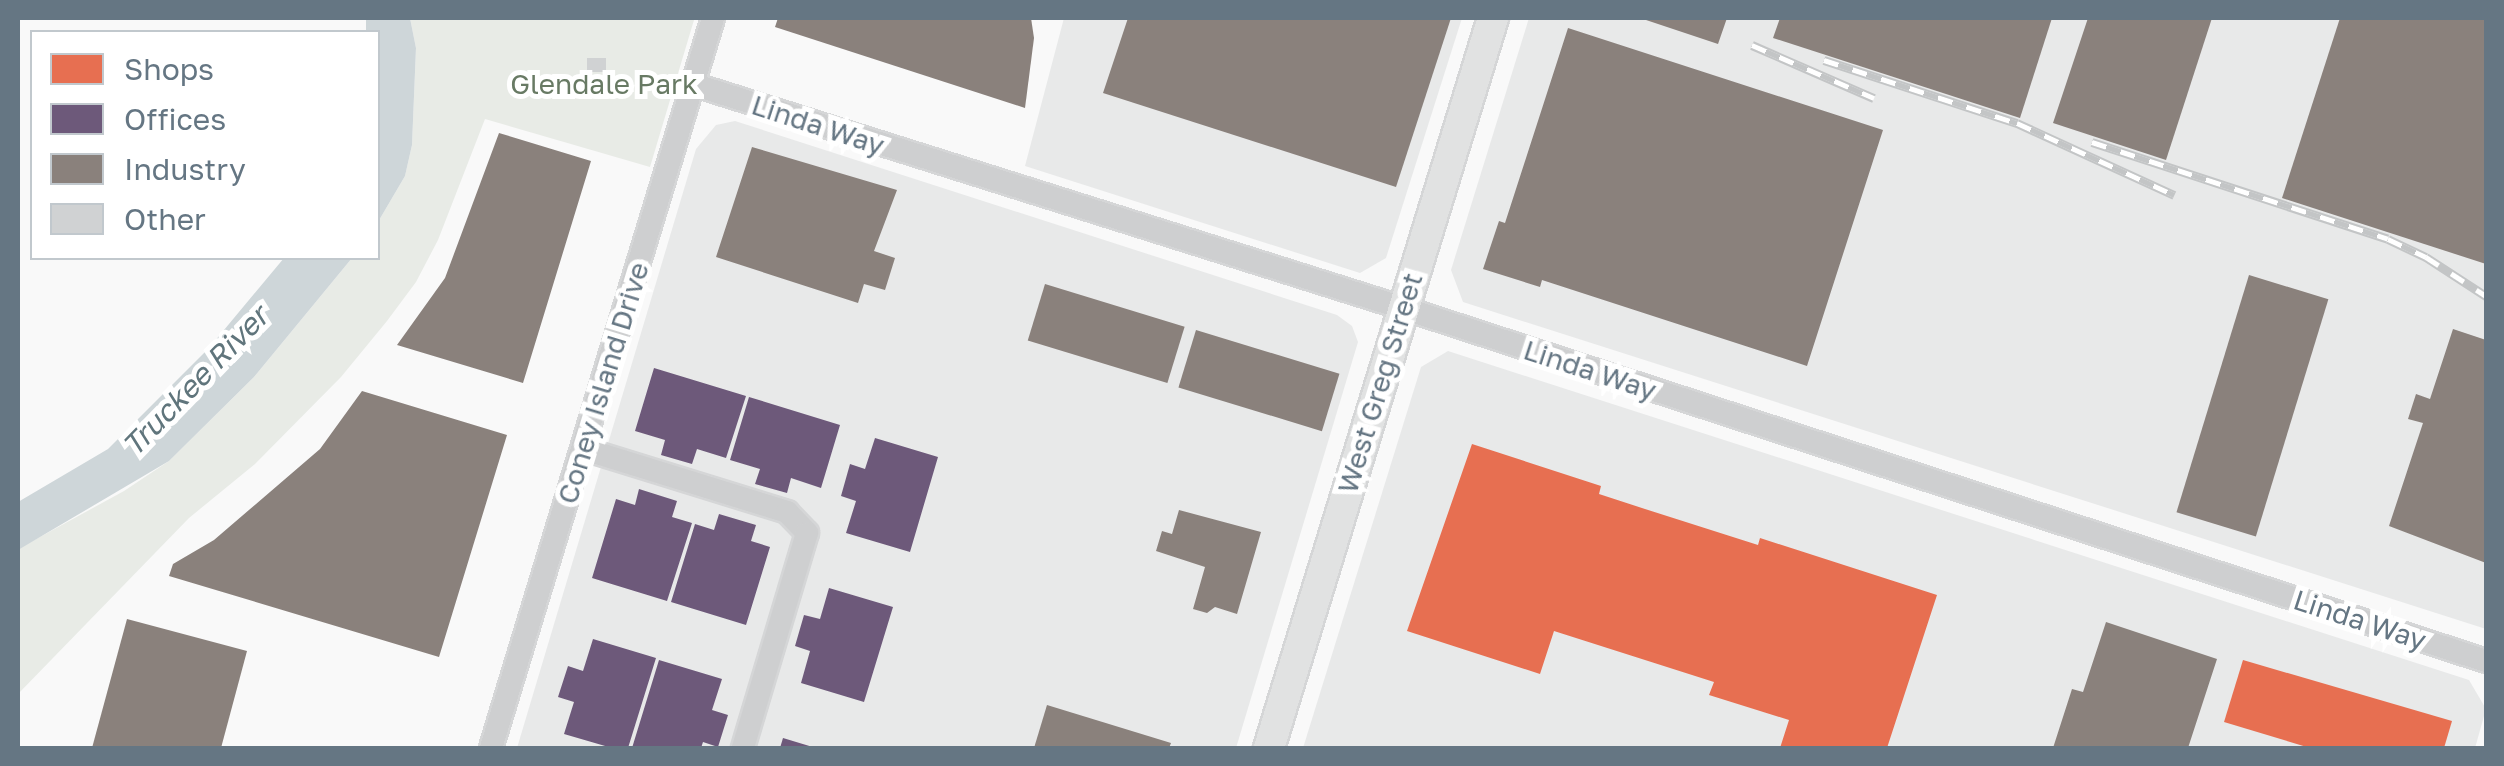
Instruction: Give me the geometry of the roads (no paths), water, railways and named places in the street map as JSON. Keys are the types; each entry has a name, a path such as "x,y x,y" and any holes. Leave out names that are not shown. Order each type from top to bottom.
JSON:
{"main road":[{"name":"West Greg Street","path":"1269,748 1493,18"}],"street":[{"name":"Coney Island Drive","path":"491,748 712,18"},
{"name":"Linda Way","path":"692,84 1403,308 2486,661"},
{"path":"584,449 787,512 807,532 743,748"}],"water":[{"path":"366,18 410,18 416,48 412,145 405,176 380,219 380,30 366,30"},
{"name":"Truckee River","path":"282,260 350,260 254,377 169,461 18,550 18,502 108,449 209,348"}],"railway":[{"path":"1752,45 1874,98"},
{"path":"1824,60 2017,123 2174,195"},
{"path":"2092,142 2388,239 2426,257 2486,296"}],"park label":[{"name":"Glendale Park","path":"604,84"}]}
